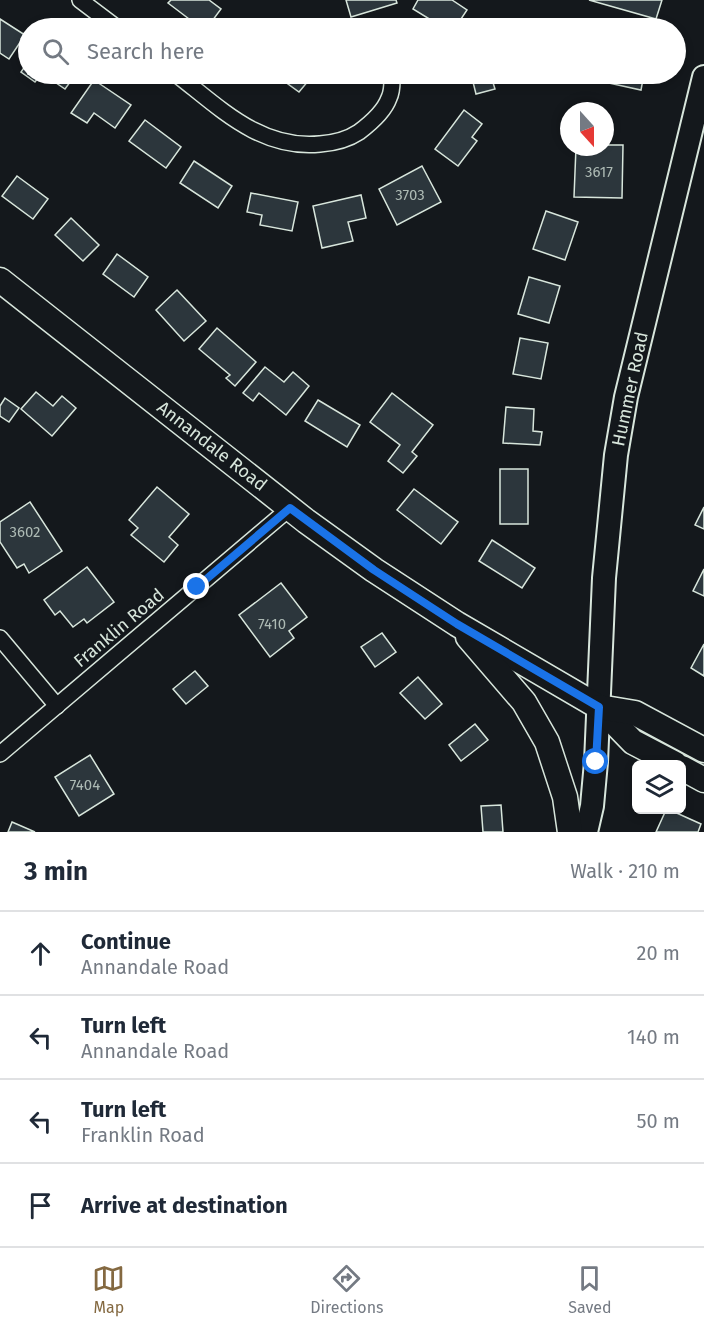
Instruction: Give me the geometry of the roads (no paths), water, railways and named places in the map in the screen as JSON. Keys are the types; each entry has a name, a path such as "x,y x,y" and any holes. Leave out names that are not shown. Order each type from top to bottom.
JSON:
{"main road":[{"name":"Hummer Road","path":"599,707 604,578 616,455 624,408 704,77"},
{"name":"Annandale Road","path":"0,280 290,508 374,570 457,624 599,707"},
{"path":"457,624 524,702 547,742 565,797 570,832"},
{"path":"599,707 635,713 704,750"},
{"path":"599,707 633,742 666,760"},
{"path":"586,832 592,806 599,707"},
{"path":"686,771 704,780"}],"street":[{"path":"80,0 104,18"},
{"path":"189,84 236,121 253,131 271,139 308,146 333,143 351,137 368,126 390,97 392,84"},
{"name":"Franklin Road","path":"0,754 290,508"},
{"path":"0,639 57,706"}]}
